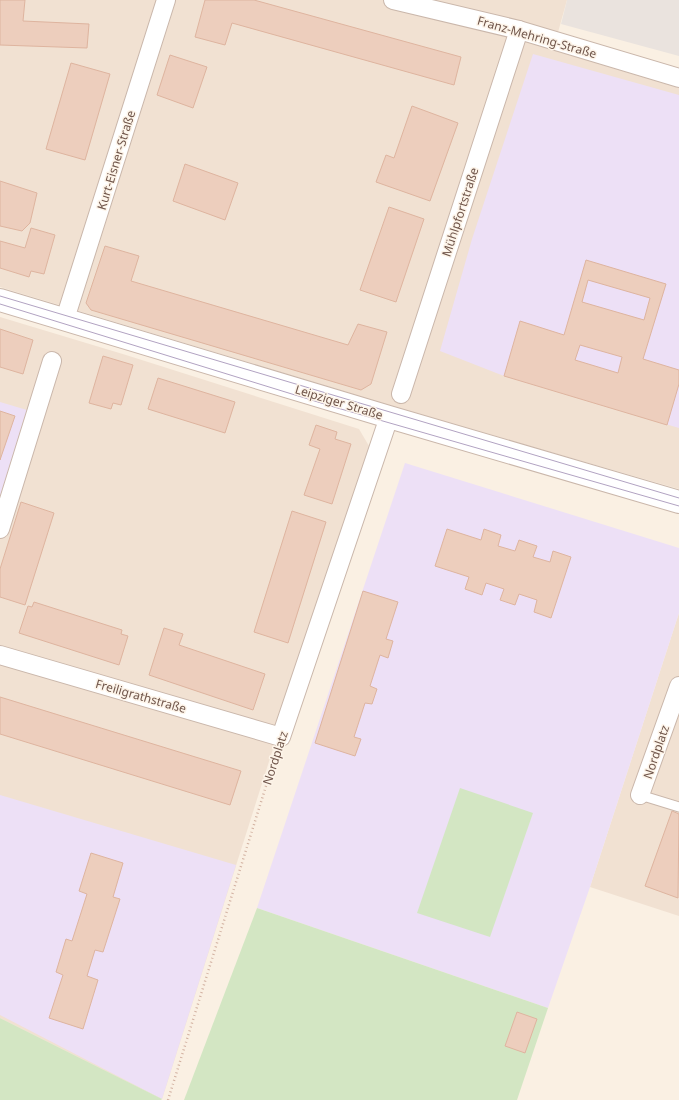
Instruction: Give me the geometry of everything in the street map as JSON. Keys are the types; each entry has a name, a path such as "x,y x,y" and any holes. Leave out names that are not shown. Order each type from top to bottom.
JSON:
{"street":[{"name":"Kurt-Eisner-Straße","path":"65,319 166,0"},
{"name":"Franz-Mehring-Straße","path":"393,0 518,30 679,78"},
{"name":"Mühlpfortstraße","path":"401,394 518,30"},
{"name":"Leipziger Straße","path":"0,300 389,417 679,502"},
{"path":"0,529 52,361"},
{"name":"Nordplatz","path":"281,736 389,417"},
{"name":"Freiligrathstraße","path":"0,655 281,736"},
{"name":"Nordplatz","path":"640,795 679,686"}],"lane":[{"path":"640,795 679,807"}],"path":[{"name":"Nordplatz","path":"168,1100 281,736"}],"shaded area":[{"path":"0,0 567,0 553,50 679,88 679,489 412,412 0,287"},
{"path":"567,0 679,0 679,56 561,24"},
{"path":"533,54 679,95 679,428 504,376 440,351 472,239"},
{"path":"0,317 126,355 359,429 369,446 162,1099 0,1018"},
{"path":"0,402 27,410 0,498"},
{"path":"405,463 679,548 679,613 590,887 548,1008 257,908"},
{"path":"679,613 679,916 590,887"},
{"path":"0,795 236,865 162,1099 0,1015"}],"green space":[{"path":"460,788 533,813 490,937 417,913"},
{"path":"257,908 548,1008 517,1100 184,1100"},
{"path":"0,1018 162,1099 0,1100"}],"building":[{"path":"0,0 25,0 23,21 89,24 87,48 0,45"},
{"path":"205,0 254,0 461,57 454,85 232,23 225,45 195,37"},
{"path":"170,55 207,67 193,108 157,95"},
{"path":"71,63 110,74 85,160 46,149"},
{"path":"412,106 458,123 430,201 376,182 386,155 394,158"},
{"path":"185,164 238,183 225,220 173,201"},
{"path":"0,181 37,193 30,223 22,231 0,226"},
{"path":"389,207 424,219 396,302 360,290"},
{"path":"31,228 55,235 44,274 31,271 29,277 0,268 0,241 25,248"},
{"path":"105,246 139,256 131,281 348,345 358,324 387,332 371,384 361,390 91,310 86,303"},
{"path":"586,260 666,284 643,359 679,370 679,384 667,425 504,376 520,321 564,335","holes":["588,280 650,298 644,320 582,302","580,345 622,357 618,373 575,360"]},
{"path":"0,329 33,340 23,374 0,367"},
{"path":"103,356 133,365 121,405 113,403 111,409 89,403"},
{"path":"158,378 235,402 225,433 148,409"},
{"path":"0,411 15,416 0,460"},
{"path":"316,425 337,432 335,439 351,444 332,504 304,495 320,449 309,445"},
{"path":"21,502 54,513 25,605 0,597 0,569"},
{"path":"292,511 326,522 288,643 254,632"},
{"path":"447,529 481,540 484,529 501,535 498,546 515,551 519,540 537,546 533,557 550,562 553,551 571,557 551,618 534,612 537,600 519,594 515,605 500,600 504,589 486,583 482,595 465,589 469,577 435,566"},
{"path":"363,591 398,602 386,639 393,641 388,658 380,655 370,686 377,689 372,704 365,703 354,737 361,739 355,756 315,743"},
{"path":"34,602 122,630 121,634 128,636 119,665 19,633 28,606 32,607"},
{"path":"164,628 183,634 179,645 265,674 253,710 149,675"},
{"path":"0,697 241,771 230,805 0,734"},
{"path":"672,811 679,814 678,898 645,886"},
{"path":"91,853 123,863 113,897 120,899 103,952 95,950 87,976 98,980 83,1029 49,1018 63,975 56,972 66,939 72,941 87,894 79,891"},
{"path":"517,1012 537,1019 525,1053 505,1046"}],"tram line":[{"path":"0,296 679,498"},
{"path":"0,304 334,407 679,506"}]}
